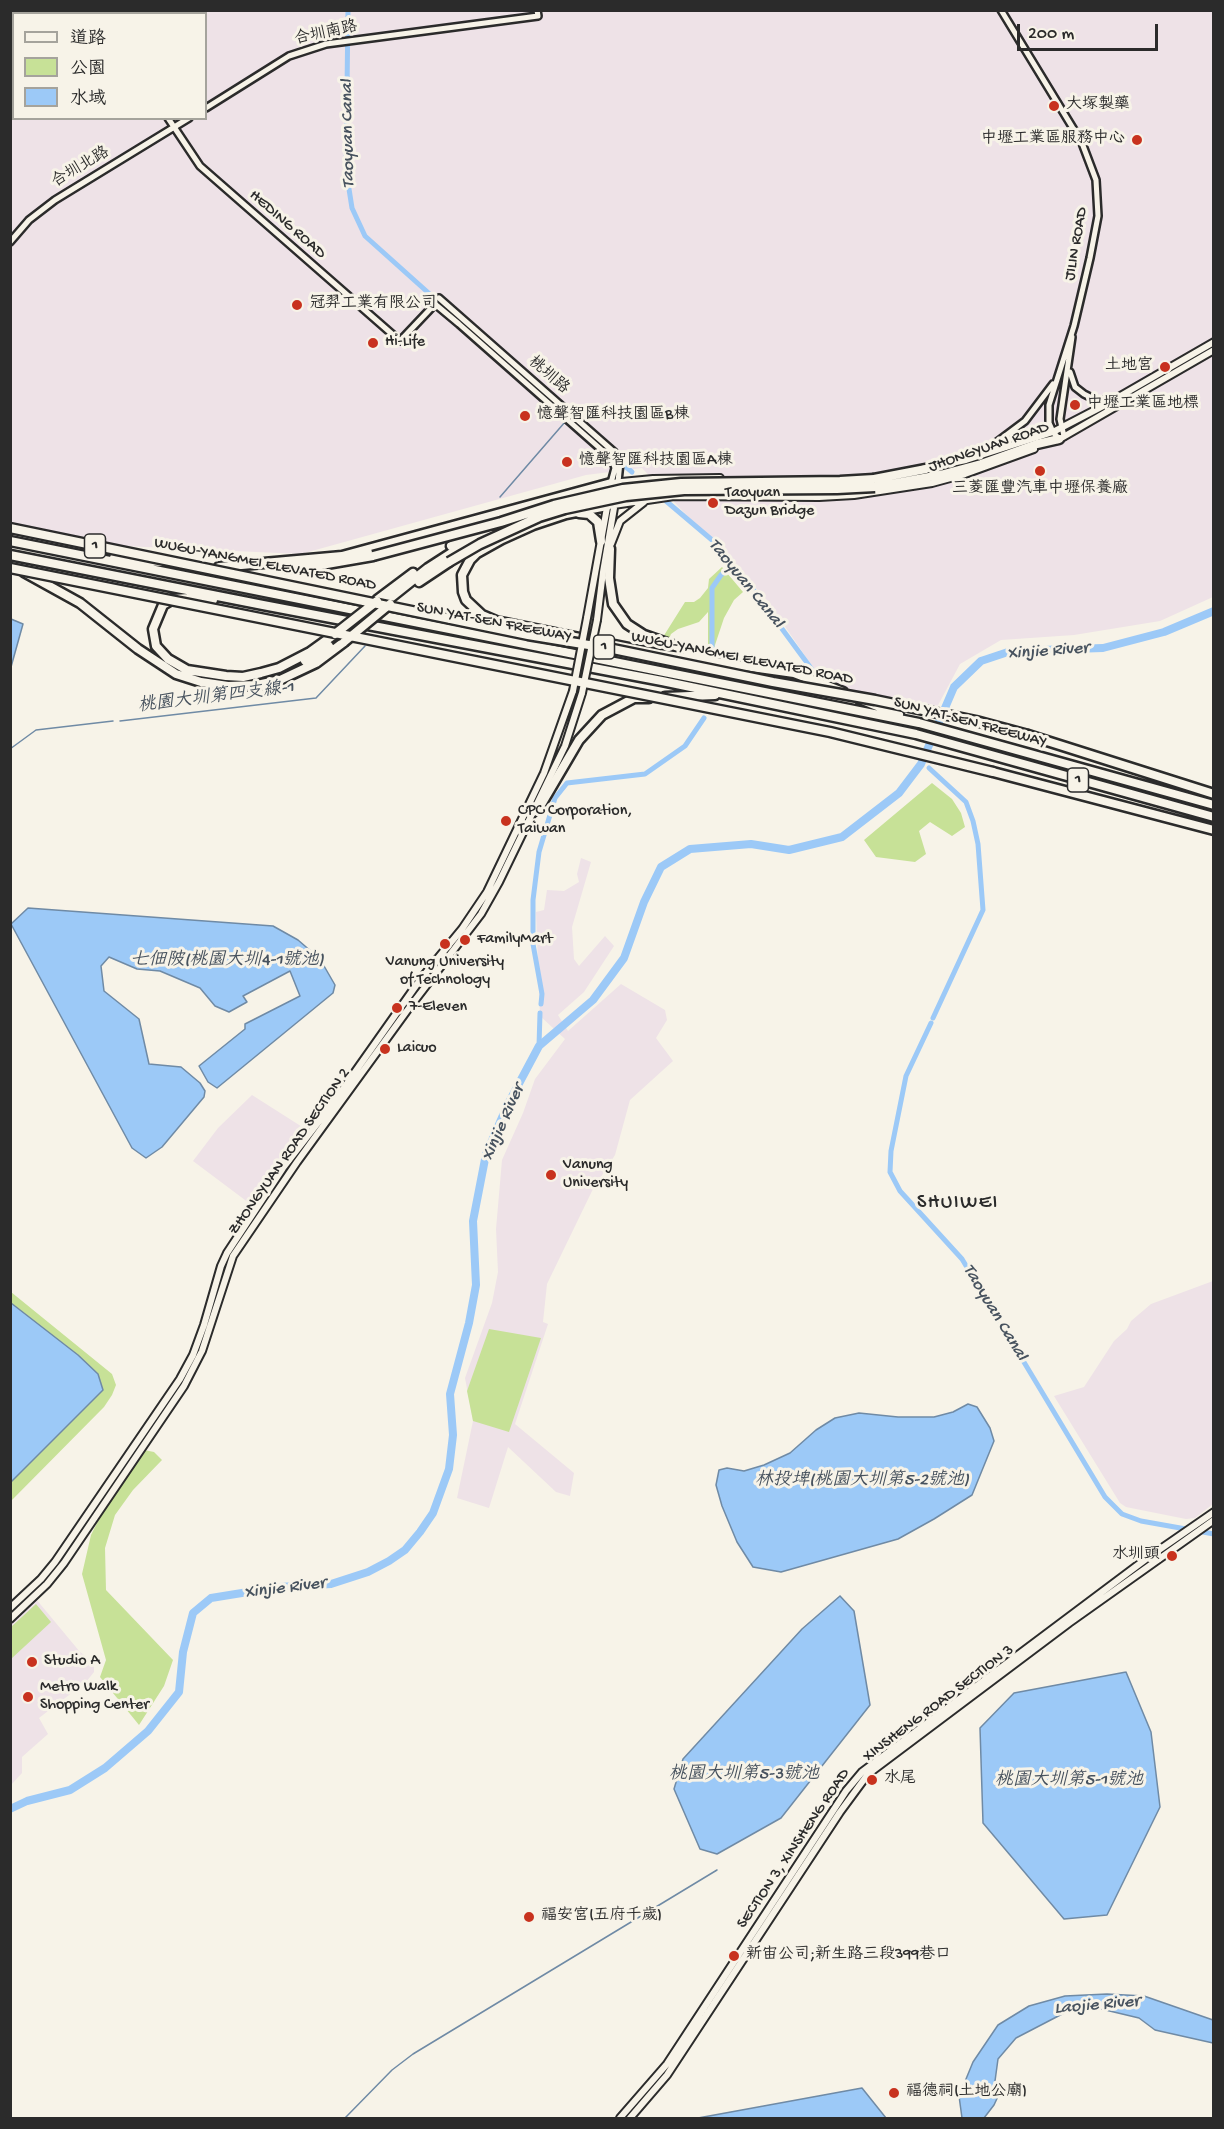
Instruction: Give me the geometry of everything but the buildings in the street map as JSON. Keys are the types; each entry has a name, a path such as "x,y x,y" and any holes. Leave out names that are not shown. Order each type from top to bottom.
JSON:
{"highway":[{"path":"71,554 219,567 286,568 321,565 373,556 586,497 623,489 681,483 912,482 947,473 1059,436"},
{"path":"384,602 480,544 538,517 565,509 626,496 684,490 837,489 875,483 926,469"},
{"path":"219,567 342,556 614,483"},
{"path":"262,605 189,598 174,599 163,605 153,629 156,646 168,659 187,670 204,674 243,677 279,668 340,638 428,568 483,535 540,514 613,494"},
{"path":"483,535 611,505"},
{"path":"10,566 80,603 138,649 176,674 229,682 252,680 287,670 318,654 449,547 528,507"},
{"path":"566,514 581,513 595,518 600,528 601,541"},
{"path":"533,525 485,548 470,560 465,568 461,584 463,592 473,608 482,615 496,621 659,654 794,673 919,723"},
{"name":"WUGU-YANGMEI ELEVATED ROAD","path":"10,528 528,635 613,649 976,721 1028,735 1214,794"},
{"name":"SUN YAT-SEN FREEWAY","path":"10,541 919,723 1214,805"},
{"path":"610,549 609,578 613,604 627,624 653,639 730,664"},
{"name":"SUN YAT-SEN FREEWAY","path":"10,555 727,694 916,734 1214,817"},
{"name":"1","path":"10,566 830,732 1214,830"},
{"path":"533,812 542,803 579,740 602,715 634,698 727,694"}],"main road":[{"name":"JHONGYUAN ROAD","path":"1059,436 1061,428 1214,342"},
{"name":"JHONGYUAN ROAD","path":"611,505 674,496 842,496 905,487 965,474 1059,436 1214,350"},
{"name":"JHONGYUAN ROAD","path":"614,483 653,479 821,479 926,469 1059,436"},
{"path":"613,494 707,478"},
{"path":"604,562 614,483"},
{"path":"604,562 620,521 646,501"},
{"path":"601,541 611,505"},
{"name":"ZHONGYUAN ROAD SECTION 2","path":"218,1291 221,1266 227,1253 283,1168 331,1106 420,980 462,929 487,892 544,773 573,691 601,541"},
{"name":"ZHONGYUAN ROAD SECTION 2","path":"10,1618 47,1584 64,1563 140,1445 193,1354 233,1256 291,1170 412,1003 481,914 565,746 582,693 597,620 604,562"},
{"name":"ZHONGYUAN ROAD SECTION 2","path":"10,1608 42,1580 140,1445"},
{"name":"SECTION 3, XINSHENG ROAD","path":"620,2118 667,2064 846,1791 862,1772 1214,1512"},
{"name":"XINSHENG ROAD SECTION 3","path":"630,2118 668,2075 840,1812 868,1774 1069,1623 1210,1523"}],"street":[{"name":"JILIN ROAD","path":"1001,10 1082,143 1096,180 1098,216 1074,326 1060,419 1061,428"},
{"name":"合圳南路","path":"207,107 289,56 326,44 537,13"},
{"name":"HEDING ROAD","path":"169,120 200,166 400,341 435,304"},
{"path":"174,128 186,120"},
{"name":"合圳北路","path":"10,242 29,220 55,200 174,128"},
{"name":"桃圳路","path":"439,298 614,452 620,462 614,483"},
{"name":"桃圳路","path":"435,304 612,459 615,468 614,483"},
{"name":"JILIN ROAD","path":"1059,436 1048,414 1049,405 1074,326"},
{"path":"1069,368 1072,382 1079,391 1098,400 1116,399"},
{"path":"966,460 993,445 1025,421 1056,381"}],"shaded area":[{"path":"11,11 1213,11 1213,597 1160,621 1074,635 1001,640 960,664 936,709 826,686 766,599 642,468 586,475 301,554 101,545 11,525"},
{"name":"Vanung University","path":"581,858 591,862 572,927 574,959 579,966 605,936 614,946 584,992 558,1015 568,1031 621,984 665,1010 667,1020 656,1038 673,1061 630,1100 615,1155 592,1191 547,1284 543,1322 548,1324 515,1424 574,1473 570,1496 556,1492 508,1447 489,1508 457,1498 473,1421 465,1378 492,1303 498,1272 496,1229 502,1160 535,1079 565,1039 540,1016 536,912 544,910 547,890 564,891 579,882 577,874"},
{"path":"252,1095 307,1130 253,1206 193,1161 218,1128"},
{"path":"1213,1281 1213,1504 1195,1518 1186,1519 1126,1507 1120,1503 1054,1396 1084,1387 1114,1341 1127,1329 1131,1321 1151,1304"},
{"path":"36,1599 80,1652 94,1662 94,1672 86,1682 39,1718 48,1734 22,1757 22,1773 11,1785 11,1623"}],"green space":[{"path":"722,567 743,592 734,600 724,618 712,654 708,654 708,612 699,622 678,629 671,634 669,639 663,637 685,602 694,602 700,598 708,588 709,579"},
{"path":"932,783 952,799 961,813 965,827 952,836 930,822 919,831 926,854 915,862 876,857 864,840"},
{"path":"11,1292 112,1374 116,1385 104,1407 11,1501"},
{"path":"489,1329 541,1338 509,1432 473,1421 467,1391"},
{"path":"144,1450 154,1452 162,1460 133,1490 115,1515 105,1548 106,1590 173,1660 164,1686 139,1725 100,1677 106,1660 82,1574 91,1535 103,1511"},
{"path":"36,1604 51,1622 11,1659 11,1627"}],"water":[{"path":"11,619 23,624 11,667"},
{"name":"七佃陂(桃園大圳4-1號池)","path":"28,908 273,926 298,940 320,959 335,985 333,993 217,1088 208,1082 199,1066 245,1029 245,1024 300,996 290,971 243,996 247,1002 229,1012 215,1006 200,988 160,971 137,969 109,957 101,966 104,991 139,1019 149,1064 181,1067 200,1083 205,1091 204,1097 162,1147 146,1158 132,1148 11,924"},
{"path":"11,1303 78,1355 98,1374 103,1390 11,1482"},
{"name":"林投埤(桃園大圳第5-2號池)","path":"968,1404 977,1407 990,1428 994,1441 972,1495 898,1539 781,1572 753,1567 737,1542 722,1506 716,1485 719,1470 727,1468 744,1471 764,1465 790,1453 816,1430 835,1418 859,1413 898,1417 934,1417 953,1412"},
{"name":"桃園大圳第5-3號池","path":"840,1596 854,1611 870,1705 781,1818 717,1854 700,1849 674,1789 683,1759 802,1629"},
{"name":"桃園大圳第5-1號池","path":"1126,1672 1151,1732 1160,1807 1107,1915 1064,1919 983,1823 980,1728 1014,1693"},
{"name":"Laojie River","path":"1107,1994 1144,1996 1213,2020 1213,2043 1155,2030 1139,2018 1097,2008 1068,2011 1016,2038 998,2059 995,2081 1000,2092 994,2105 984,2118 962,2118 959,2096 973,2062 998,2025 1029,2006 1065,1996"},
{"path":"862,2088 886,2118 698,2118"}],"waterway":[{"name":"Taoyuan Canal","path":"348,10 346,170 352,208 365,236 433,297"},
{"path":"500,497 565,422"},
{"name":"Taoyuan Canal","path":"625,466 632,472"},
{"name":"Taoyuan Canal","path":"666,501 712,540 749,584 816,675"},
{"path":"712,648 712,588 721,575 733,565"},
{"name":"Xinjie River","path":"10,1809 27,1801 70,1790 105,1768 148,1731 179,1692 183,1652 193,1613 211,1598 279,1587 331,1584 368,1572 389,1561 405,1550 420,1532 433,1513 449,1469 453,1435 450,1394 469,1323 476,1285 473,1221 486,1154 507,1106 539,1046 593,1000 624,958 644,902 661,867 690,849 751,844 789,850 842,837 899,793 921,764 954,687 981,661 1011,651 1103,648 1164,632 1214,611"},
{"name":"桃園大圳第四支線-1","path":"120,721 316,698 365,646"},
{"path":"541,1004 542,994 533,944 533,900 539,852 555,798 567,783 645,774 685,746 704,718"},
{"name":"桃園大圳第四支線-1","path":"10,749 36,730 113,721"},
{"name":"Taoyuan Canal","path":"929,768 966,802 978,844 983,910 933,1018"},
{"path":"539,1046 540,1013"},
{"name":"Taoyuan Canal","path":"931,1023 906,1076 891,1151 890,1172 900,1191 962,1259 1105,1497 1122,1514 1141,1521 1214,1534"},
{"path":"345,2118 392,2070 413,2054 717,1870"}],"place":[{"name":"大塚製藥","path":"1054,106"},
{"name":"中壢工業區服務中心","path":"1137,140"},
{"name":"冠羿工業有限公司","path":"297,305"},
{"name":"Hi-Life","path":"373,343"},
{"name":"土地宮","path":"1165,367"},
{"name":"中壢工業區地標","path":"1075,405"},
{"name":"憶聲智匯科技園區B棟","path":"525,416"},
{"name":"憶聲智匯科技園區A棟","path":"567,462"},
{"name":"三菱匯豐汽車中壢保養廠","path":"1040,471"},
{"name":"Taoyuan Dazun Bridge","path":"713,503"},
{"name":"CPC Corporation, Taiwan","path":"506,821"},
{"name":"FamilyMart","path":"465,940"},
{"name":"Vanung University of Technology","path":"445,944"},
{"name":"7-Eleven","path":"397,1008"},
{"name":"Laicuo","path":"385,1049"},
{"name":"Vanung University","path":"551,1175"},
{"name":"水圳頭","path":"1172,1556"},
{"name":"Studio A","path":"32,1662"},
{"name":"Metro Walk Shopping Center","path":"28,1697"},
{"name":"水尾","path":"872,1780"},
{"name":"福安宮(五府千歲)","path":"529,1917"},
{"name":"新宙公司;新生路三段399巷口","path":"734,1956"},
{"name":"福德祠(土地公廟)","path":"894,2093"}],"district":[{"name":"SHUIWEI","path":"958,1204"}]}
